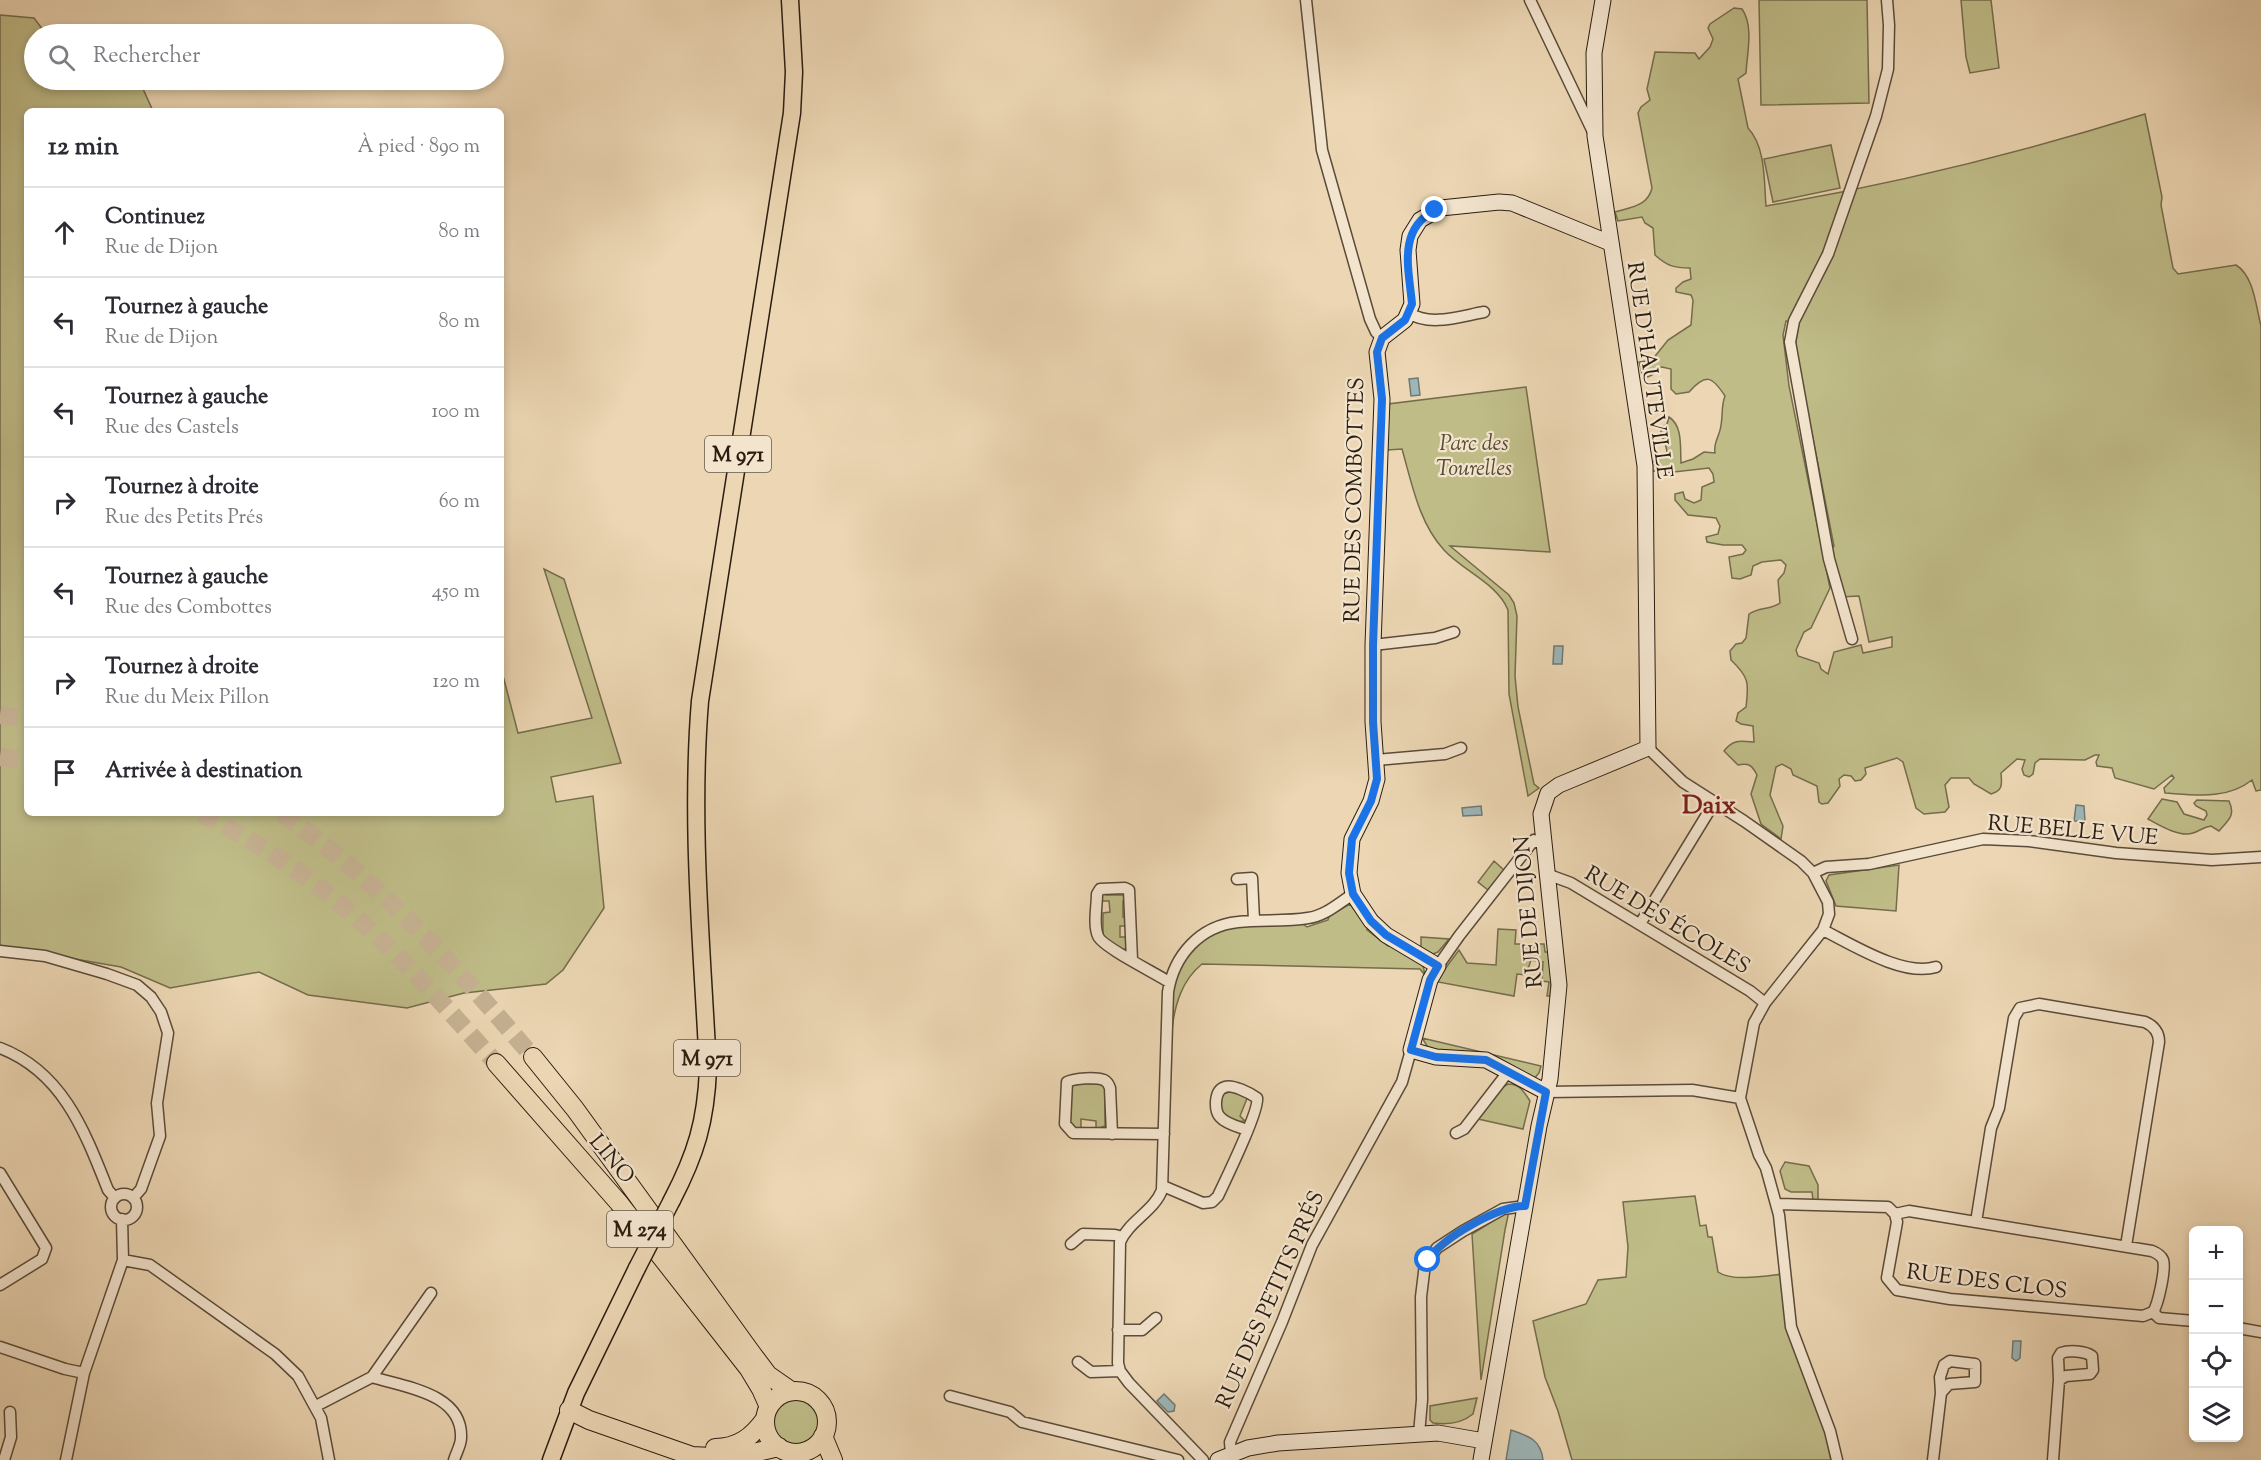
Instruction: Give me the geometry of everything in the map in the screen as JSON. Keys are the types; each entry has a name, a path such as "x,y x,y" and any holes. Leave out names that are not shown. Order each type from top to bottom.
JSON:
{"highway":[{"name":"LINO","path":"532,1057 581,1117 758,1362 778,1384 791,1391 806,1392 822,1406 827,1420 823,1436 833,1460"},
{"name":"LINO","path":"496,1063 619,1203 749,1369 761,1389 767,1413 767,1433 779,1447"},
{"path":"569,1410 597,1412 687,1443 726,1448 751,1437 776,1398 791,1391"},
{"path":"569,1410 589,1420 692,1456 731,1458 779,1447 804,1456 823,1436"}],"main road":[{"name":"M 971","path":"551,1460 569,1410 602,1338 696,1149 704,1118 708,1069 696,836 695,788 698,724 708,643 789,132 794,72 789,0"},
{"name":"M 971","path":"561,1460 568,1429 569,1410"}],"street":[{"path":"1306,0 1322,150 1370,319 1376,332 1382,338 1403,322 1409,313 1412,304 1409,242 1420,220 1435,210 1512,203 1610,243"},
{"path":"1530,0 1595,136"},
{"name":"RUE D'HAUTEVILLE","path":"1603,0 1594,53 1595,136 1645,466 1648,748"},
{"path":"1852,639 1829,559 1790,342 1794,321 1828,254 1876,116 1888,69 1887,0"},
{"path":"1409,313 1418,318 1435,320 1484,312"},
{"name":"RUE DES COMBOTTES","path":"1382,338 1377,357 1382,399 1373,645 1373,722 1377,779 1374,793 1356,829 1350,850 1349,873 1353,894 1371,921 1378,928 1438,966"},
{"name":"RUE DES COMBOTTES","path":"1373,645 1435,638 1454,632"},
{"path":"1376,760 1445,754 1461,748"},
{"path":"1648,748 1683,782 1744,820 1801,861 1813,873 1828,902 1829,914 1823,930 1765,1004 1754,1023 1740,1098 1759,1155 1766,1168 1776,1204 1786,1263 1791,1327 1830,1431 1837,1460"},
{"name":"RUE DE DIJON","path":"1481,1460 1525,1206 1550,1079 1559,985 1543,844 1542,806 1551,790 1559,785 1648,748"},
{"path":"1640,924 1714,803"},
{"name":"RUE BELLE VUE","path":"1813,873 1826,867 1869,864 1983,839 2020,841 2126,854 2212,860 2261,857"},
{"path":"1438,966 1534,840 1543,844"},
{"name":"RUE DES ÉCOLES","path":"1547,877 1552,876 1571,883 1750,991 1765,1004"},
{"path":"1237,879 1252,878 1254,920"},
{"path":"1132,960 1129,890 1125,888 1100,889 1097,894 1098,938 1100,941 1169,982"},
{"path":"1203,1460 1129,1383 1120,1371 1118,1363 1119,1247 1122,1238 1156,1202 1162,1186 1169,982 1181,955 1199,937 1224,924 1254,920 1308,918 1320,915 1353,894"},
{"path":"1823,930 1892,963 1924,970 1936,967"},
{"path":"0,951 45,956 107,974 136,985 151,997 162,1012 168,1033 158,1103 160,1136 141,1189 133,1198"},
{"name":"RUE DES PETITS PRÉS","path":"1225,1457 1312,1245 1402,1082 1430,980 1438,966"},
{"path":"1976,1222 1991,1128 2000,1108 2013,1018 2020,1008 2039,1004 2145,1022 2150,1024 2158,1034 2159,1042 2126,1246"},
{"path":"0,1048 23,1060 55,1085 82,1126 108,1190 115,1198"},
{"path":"1411,1050 1436,1057 1481,1059 1546,1092 1692,1090 1740,1098"},
{"path":"1456,1133 1464,1129 1508,1072"},
{"path":"1112,1134 1109,1085 1102,1079 1071,1079 1067,1082 1065,1124 1073,1133 1112,1134 1164,1134"},
{"path":"1162,1186 1203,1203 1212,1202 1218,1196 1258,1103 1257,1098 1229,1086 1223,1088 1219,1091 1216,1101 1218,1113 1224,1120 1246,1130"},
{"path":"0,1173 46,1248 42,1259 0,1285"},
{"path":"126,1194 133,1198 136,1205 135,1212 130,1218 122,1219 113,1213 112,1205 115,1198 126,1194"},
{"path":"1776,1204 1884,1206 1895,1214 1909,1211 2152,1251 2163,1261 2157,1306 2153,1312 2160,1318 2189,1321"},
{"path":"1419,1434 1422,1400 1421,1296 1425,1264 1437,1248 1463,1231 1503,1209 1525,1206"},
{"name":"RUE DES CLOS","path":"1895,1214 1897,1222 1887,1278 1898,1290 1950,1299 2061,1310 2143,1316 2153,1312"},
{"path":"66,1460 84,1373 123,1260 122,1219"},
{"path":"1071,1244 1083,1234 1114,1235 1122,1238"},
{"path":"123,1260 150,1265 275,1354 298,1376 316,1406 324,1429 329,1460"},
{"path":"316,1406 372,1377 431,1293"},
{"path":"1118,1330 1142,1330 1156,1318"},
{"path":"2243,1329 2261,1332"},
{"path":"0,1347 84,1373"},
{"path":"1078,1362 1091,1372 1120,1371"},
{"path":"372,1377 430,1394 444,1402 453,1412 459,1426 461,1439 454,1460"},
{"path":"2053,1460 2059,1380"},
{"path":"1933,1460 1941,1393"},
{"path":"950,1396 1010,1412 1022,1422 1178,1460"},
{"path":"4,1460 11,1437 10,1412"},
{"path":"1225,1457 1248,1448 1272,1444 1419,1434 1445,1433 1484,1441"}],"green space":[{"path":"1759,0 1867,0 1869,103 1761,105"},
{"path":"1961,0 1991,0 1999,68 1970,73 1966,57"},
{"path":"1734,8 1742,9 1746,16 1749,40 1746,73 1738,79 1748,128 1754,136 1761,155 1766,206 1862,188 1957,166 2051,142 2145,114 2162,197 2161,205 2173,268 2178,274 2236,265 2247,276 2251,284 2261,326 2261,790 2256,791 2252,780 2232,791 2210,795 2165,793 2164,788 2174,778 2172,775 2154,789 2115,778 2112,768 2097,766 2099,755 2085,760 2040,759 2035,763 2033,774 2029,777 2024,775 2022,769 2025,760 2017,759 2001,773 2002,781 1998,791 1991,794 1974,784 1969,778 1951,778 1945,785 1949,807 1945,812 1924,814 1916,808 1903,762 1897,758 1865,768 1866,774 1861,780 1855,781 1851,776 1844,775 1839,779 1840,786 1828,803 1822,804 1819,802 1817,786 1793,775 1791,769 1782,764 1776,767 1770,795 1783,826 1781,839 1761,824 1751,794 1757,775 1750,766 1738,765 1724,751 1734,743 1754,742 1753,726 1736,721 1738,713 1746,707 1747,686 1741,671 1731,660 1730,651 1746,638 1749,614 1780,603 1778,580 1784,573 1786,565 1781,560 1762,562 1753,566 1751,575 1740,579 1732,578 1729,557 1743,554 1746,550 1742,545 1707,542 1706,537 1718,534 1720,526 1716,518 1688,515 1675,500 1675,494 1683,492 1685,499 1694,503 1701,500 1702,487 1714,482 1709,468 1665,473 1650,471 1649,464 1667,453 1661,428 1667,424 1669,417 1679,431 1681,463 1704,452 1715,453 1725,396 1716,384 1708,379 1700,382 1689,392 1676,394 1671,389 1671,369 1662,367 1655,369 1648,377 1642,373 1639,362 1652,360 1668,340 1691,325 1693,300 1691,295 1676,292 1676,288 1691,279 1690,268 1671,266 1655,255 1653,228 1645,223 1642,217 1618,221 1615,212 1643,202 1652,188 1638,113 1641,107 1650,100 1647,89 1655,52 1695,53 1699,59 1710,47 1713,39 1708,28 1710,24","holes":["1786,321 1799,323 1795,347 1834,546 1830,551 1840,597 1859,596 1869,642 1892,637 1892,647 1863,653 1861,645 1834,652 1828,674 1821,669 1819,663 1798,656 1796,650 1804,632 1811,628 1830,588 1789,386 1783,335"]},
{"path":"0,15 34,18 38,24 24,24 24,90 144,90 152,108 24,108 24,816 504,816 504,679 518,733 592,718 544,569 564,579 621,763 551,777 556,802 593,796 604,908 563,970 546,984 464,993 407,1008 308,995 259,972 170,988 121,967 0,946"},
{"path":"1831,145 1840,188 1773,202 1764,159"},
{"name":"Parc des Tourelles","path":"1526,387 1550,552 1450,546 1509,595 1514,603 1517,616 1515,676 1518,707 1534,784 1539,788 1528,796 1509,694 1508,610 1496,592 1452,558 1435,539 1417,503 1402,449 1387,450 1388,404"},
{"path":"2162,799 2177,802 2184,814 2204,820 2207,815 2206,811 2196,806 2194,803 2197,800 2229,801 2232,810 2228,821 2219,831 2211,826 2193,833 2182,834 2148,819"},
{"path":"1494,861 1504,870 1488,890 1478,882"},
{"path":"1899,865 1896,911 1836,906 1826,881 1829,875"},
{"path":"1105,892 1106,895 1125,895 1127,900 1123,901 1123,917 1127,918 1127,926 1120,926 1120,937 1128,937 1127,948 1122,950 1103,936 1103,913 1110,912 1109,901 1101,901 1102,894"},
{"path":"1350,904 1367,926 1367,930 1388,946 1392,945 1413,957 1422,965 1424,974 1420,969 1202,964 1189,977 1181,993 1172,1029 1173,988 1182,962 1199,943 1215,933 1236,926 1303,924 1307,927 1328,920 1329,916"},
{"path":"1498,929 1516,930 1515,944 1535,944 1538,949 1540,944 1544,944 1545,952 1549,952 1552,979 1550,996 1547,996 1549,982 1542,981 1543,962 1531,960 1526,975 1517,974 1514,996 1438,982 1439,977 1459,950 1467,963 1496,965"},
{"path":"1421,937 1449,939 1438,952 1433,954 1421,948"},
{"path":"1422,1038 1541,1066 1534,1079 1429,1049"},
{"path":"1076,1083 1100,1084 1105,1087 1105,1126 1096,1129 1096,1121 1081,1119 1081,1129 1070,1124 1069,1089"},
{"path":"1508,1084 1519,1087 1530,1101 1523,1129 1478,1119 1503,1087"},
{"path":"1232,1091 1248,1096 1240,1116 1245,1121 1234,1122 1222,1113 1219,1101 1221,1095"},
{"path":"1785,1162 1809,1166 1818,1185 1818,1200 1813,1200 1812,1192 1791,1192 1785,1189 1780,1171"},
{"path":"1695,1196 1700,1226 1706,1225 1708,1237 1712,1237 1718,1272 1740,1278 1783,1274 1783,1298 1825,1429 1831,1460 1572,1460 1558,1411 1545,1377 1533,1321 1586,1304 1598,1280 1626,1277 1628,1247 1623,1202"},
{"path":"1509,1211 1505,1230 1481,1380 1472,1234"},
{"path":"791,1397 801,1397 816,1407 820,1421 819,1430 810,1441 801,1445 791,1445 776,1435 772,1426 772,1416 782,1401"},
{"path":"1477,1398 1473,1414 1464,1419 1444,1424 1433,1423 1430,1420 1430,1406"}],"water":[{"path":"1418,378 1420,395 1411,396 1409,379"},
{"path":"1554,646 1563,646 1562,664 1553,664"},
{"path":"2076,805 2084,806 2085,821 2074,821"},
{"path":"1481,806 1482,815 1463,816 1462,808"},
{"path":"2013,1341 2021,1341 2020,1358 2016,1361 2012,1358"},
{"path":"1164,1394 1175,1405 1174,1411 1168,1412 1157,1401"},
{"path":"1511,1430 1537,1443 1543,1460 1506,1460"}],"tunnel":[{"path":"0,715 24,719"},
{"path":"0,757 24,761"},
{"path":"206,816 287,864 357,918 419,978 496,1063"},
{"path":"285,816 351,867 415,926 533,1057"}],"district":[{"name":"Daix","path":"1709,804"}],"route":[{"path":"1428,1260 1443,1243 1463,1231 1503,1209 1525,1206 1546,1092 1486,1060 1436,1057 1411,1050 1430,980 1438,966 1386,935 1371,921 1353,894 1349,873 1348,861 1352,839 1371,801 1377,779 1373,722 1373,645 1382,399 1377,352 1382,338 1403,322 1409,313 1412,304 1408,260 1410,236 1420,220 1435,210"}]}
